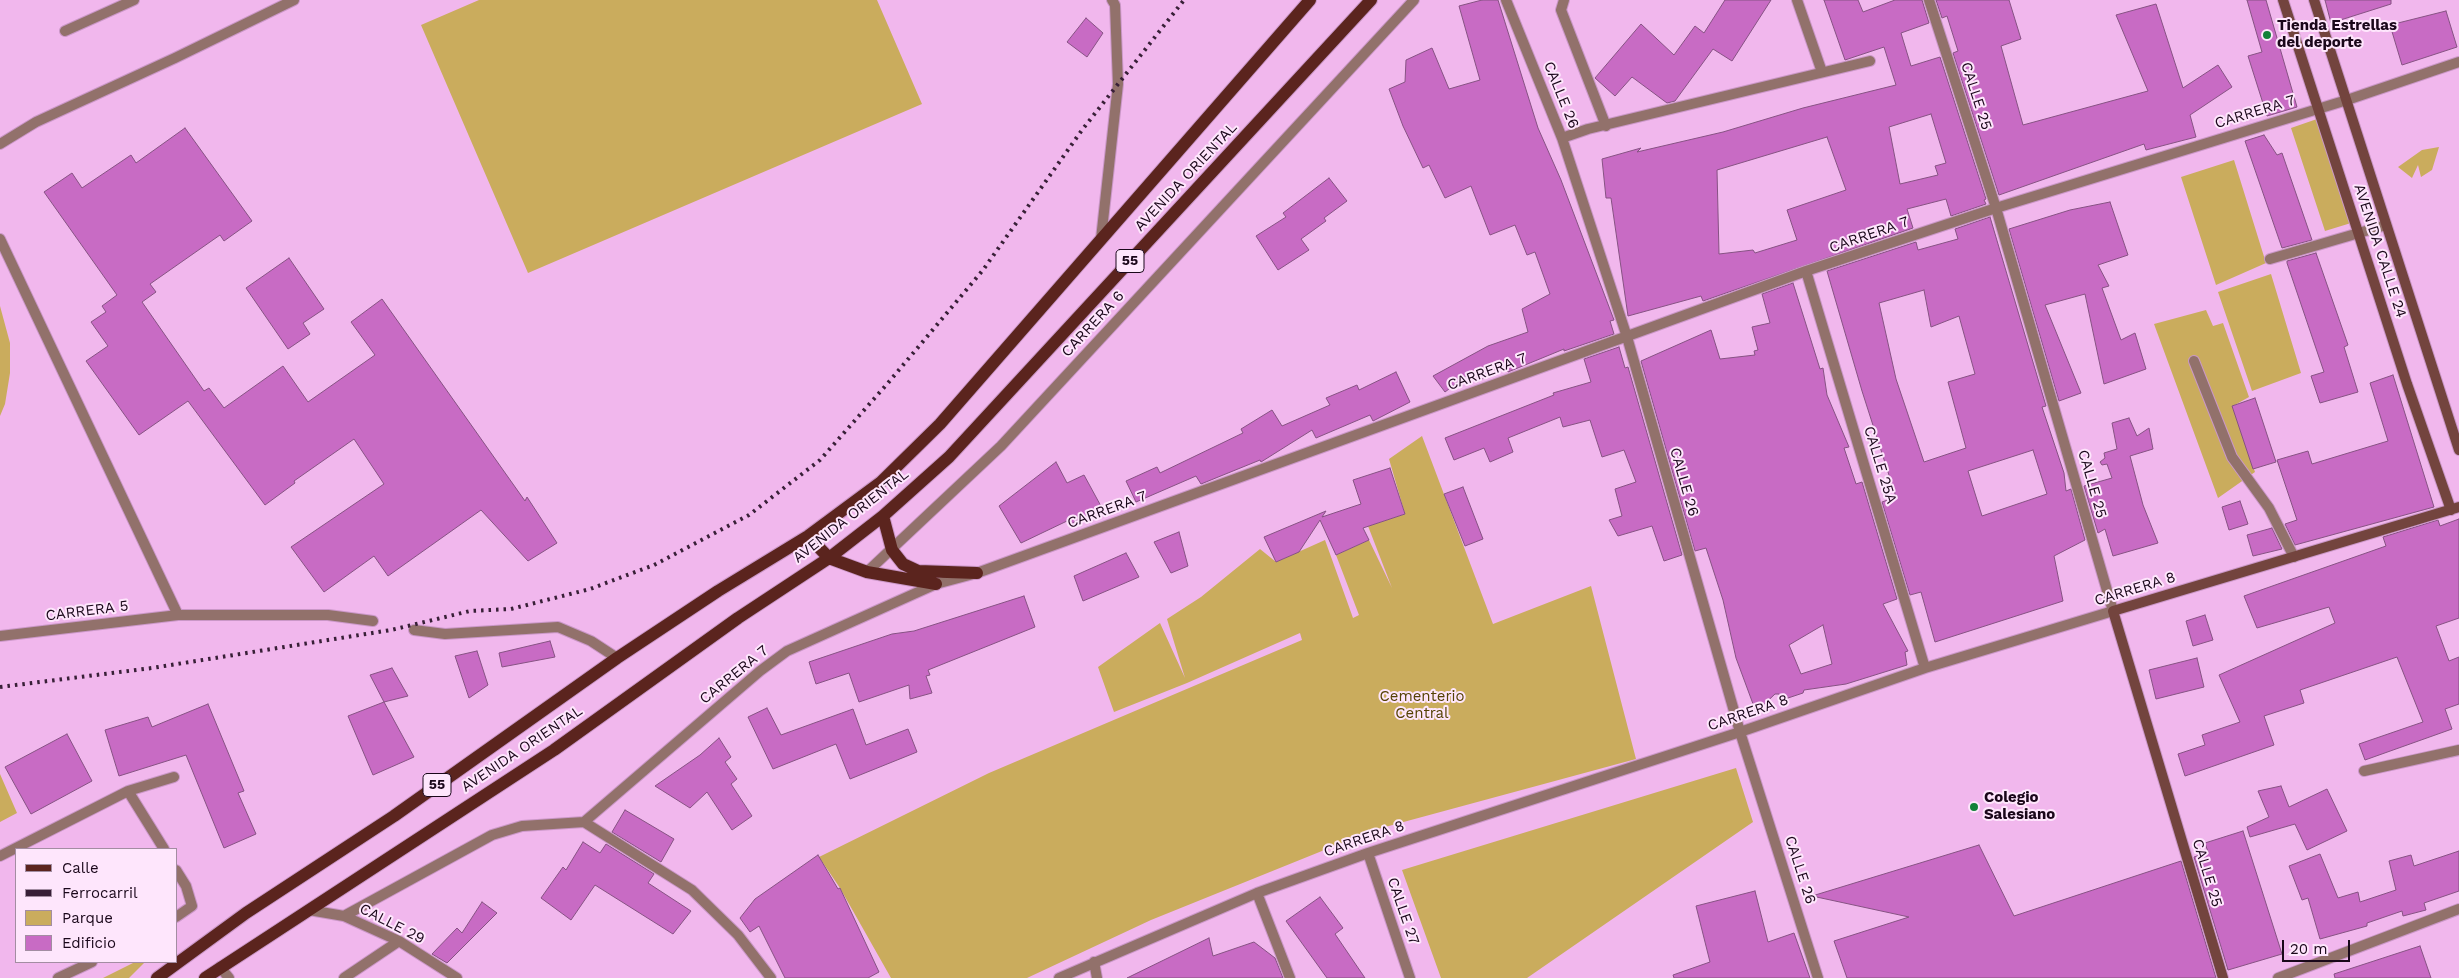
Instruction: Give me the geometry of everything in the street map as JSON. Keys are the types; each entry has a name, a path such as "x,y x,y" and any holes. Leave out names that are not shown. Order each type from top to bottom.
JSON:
{"main road":[{"name":"AVENIDA ORIENTAL","path":"178,963 246,913 394,816 617,658 718,591 808,536 881,482 940,424 1310,0"},
{"name":"AVENIDA ORIENTAL","path":"205,978 554,750 738,618 829,558 883,516 949,457 1371,0"},
{"name":"AVENIDA CALLE 24","path":"2283,0 2358,233 2455,509"},
{"name":"AVENIDA CALLE 24","path":"2314,0 2459,450"},
{"name":"CARRERA 8","path":"2112,611 2455,509"},
{"path":"883,516 892,550 904,564 918,571 977,573"},
{"path":"808,536 829,558 867,572 936,584"},
{"name":"CALLE 25","path":"2112,611 2223,978"},
{"name":"AVENIDA ORIENTAL","path":"157,978 178,963"}],"street":[{"path":"65,31 134,0"},
{"path":"0,144 36,122 175,58 294,0"},
{"path":"1101,239 1118,84 1117,31 1115,5 1112,0"},
{"name":"CARRERA 6","path":"867,572 1001,446 1414,0"},
{"name":"CALLE 26","path":"1506,0 1562,138 1627,337 1740,732 1818,978"},
{"path":"1564,0 1561,10 1606,126"},
{"path":"1797,0 1822,72"},
{"name":"CALLE 25","path":"1929,0 1996,208 2112,611"},
{"path":"1562,138 1870,61"},
{"name":"CARRERA 7","path":"584,822 760,671 787,651 936,584 977,573 1806,272 1996,208 2318,109 2459,62"},
{"path":"2270,259 2386,225"},
{"path":"0,239 178,615"},
{"name":"CALLE 25A","path":"1806,272 1925,668"},
{"path":"2194,361 2232,456 2269,508 2294,557"},
{"name":"CARRERA 8","path":"1059,978 1257,893 1368,853 1740,732 1925,668 2112,611"},
{"name":"CARRERA 5","path":"0,636 178,615 328,615 373,620"},
{"path":"414,630 444,634 558,628 591,641 617,658"},
{"path":"2364,771 2459,750"},
{"path":"16,848 128,791 174,777"},
{"path":"128,791 163,848"},
{"path":"344,916 492,835 522,826 584,822 692,890 738,935 772,978"},
{"path":"0,856 15,848"},
{"name":"CALLE 27","path":"1368,853 1410,978"},
{"path":"178,873 186,886 192,906 178,916"},
{"path":"1257,893 1290,978"},
{"path":"2278,978 2459,909"},
{"name":"CALLE 29","path":"309,910 344,916 399,941 457,978"},
{"path":"344,978 399,941"},
{"path":"1094,962 1097,978"},
{"path":"58,978 90,963"},
{"path":"220,967 229,978"}],"green space":[{"path":"479,0 877,0 922,104 528,273 421,25"},
{"path":"2317,119 2351,223 2325,231 2291,128"},
{"path":"2439,147 2432,170 2421,177 2418,165 2412,178 2398,167 2422,150"},
{"path":"2234,160 2266,263 2216,285 2181,177"},
{"path":"2271,274 2301,373 2252,391 2218,292"},
{"path":"0,306 10,343 10,373 5,404 0,416"},
{"path":"2206,310 2213,326 2223,323 2249,397 2233,406 2255,472 2218,498 2154,324"},
{"name":"Cementerio Central","path":"1422,436 1493,624 1591,586 1636,759 1374,830 1151,920 1027,978 891,978 840,888 819,857 989,773 1302,640 1300,633 1187,683 1114,712 1098,667 1160,623 1185,678 1167,619 1201,597 1260,549 1276,562 1325,540 1353,618 1359,615 1336,555 1369,540 1392,588 1368,526 1405,514 1389,459"},
{"path":"1736,768 1753,822 1527,978 1441,978 1402,870"},
{"path":"0,774 17,813 0,822"},
{"path":"133,963 144,963 129,978 103,978"}],"building":[{"path":"1482,0 1498,0 1538,128 1561,180 1614,320 1610,321 1614,334 1564,351 1564,349 1508,372 1505,366 1477,382 1471,372 1445,392 1433,376 1488,346 1528,332 1522,309 1550,294 1535,252 1527,255 1515,225 1490,235 1471,186 1445,198 1429,165 1423,168 1403,126 1389,89 1405,82 1406,60 1432,48 1449,89 1480,80 1459,6"},
{"path":"1725,0 1771,0 1732,61 1713,49 1675,101 1667,103 1632,77 1615,96 1595,78 1641,24 1674,55 1695,26 1704,33"},
{"path":"1824,0 1858,0 1863,12 1895,0 1922,0 1929,23 1901,33 1911,66 1940,57 1986,204 1951,216 1946,199 1907,209 1913,228 1703,301 1701,296 1628,316 1611,198 1606,198 1602,159 1641,148 1637,152 1723,132 1803,108 1896,85 1884,47 1845,60","holes":["1931,114 1946,163 1935,166 1938,175 1900,184 1889,127","1827,137 1846,190 1787,210 1797,240 1755,253 1753,250 1719,254 1717,170"]},
{"path":"1936,0 2009,0 2021,39 2001,46 2023,125 2148,91 2116,15 2156,4 2183,88 2218,65 2232,87 2190,115 2196,137 2146,150 2144,144 1999,195 1953,53 1958,51 1947,16 1942,18"},
{"path":"2247,0 2266,0 2297,107 2267,116 2248,56 2262,52"},
{"path":"2325,0 2391,0 2391,4 2331,23"},
{"path":"2446,11 2457,47 2402,65 2390,25"},
{"path":"1086,18 1103,33 1087,57 1067,42"},
{"path":"185,128 252,221 224,241 220,235 150,284 156,292 142,302 204,391 209,388 224,408 283,366 308,402 375,355 351,322 382,299 525,501 527,497 557,543 528,561 481,510 388,576 374,556 324,592 291,547 384,484 354,439 294,481 295,483 265,505 188,401 139,435 86,361 108,346 91,322 106,312 102,306 117,295 44,192 72,173 82,188 131,155 136,163"},
{"path":"2264,135 2277,155 2282,153 2312,240 2282,248 2245,141"},
{"path":"1329,178 1347,201 1324,218 1326,221 1301,239 1309,250 1278,270 1256,236 1286,217 1283,213"},
{"path":"2110,202 2128,255 2098,265 2109,286 2102,288 2121,340 2135,333 2146,369 2104,384 2085,294 2045,305 2081,393 2059,401 2009,229 2070,210"},
{"path":"1990,217 2046,406 2042,407 2064,473 2066,491 2071,489 2085,540 2054,556 2063,601 1935,642 1921,592 1910,595 1882,502 1896,497 1862,391 1827,271 1916,242 1918,250 1958,239 1955,229","holes":["1924,290 1931,327 1959,316 1975,374 1948,382 1966,448 1924,462 1896,379 1879,303","2033,450 2047,494 1982,516 1968,471"]},
{"path":"2316,253 2348,345 2344,347 2358,392 2320,403 2311,376 2324,372 2287,263 2287,261"},
{"path":"289,258 324,309 303,323 310,334 288,349 246,288"},
{"path":"1793,283 1820,369 1823,368 1827,395 1849,447 1844,448 1856,484 1862,482 1897,599 1883,604 1908,651 1905,652 1907,665 1846,684 1804,690 1803,693 1782,700 1779,694 1775,694 1756,712 1736,658 1723,600 1706,548 1695,551 1641,361 1711,330 1720,359 1755,355 1754,351 1758,350 1752,327 1770,323 1762,294","holes":["1823,625 1832,664 1801,674 1789,645"]},
{"path":"1619,347 1625,368 1628,367 1682,555 1664,561 1652,526 1618,536 1609,520 1622,516 1615,489 1636,482 1624,450 1602,457 1590,420 1563,427 1560,417 1508,438 1513,452 1490,462 1484,448 1454,460 1445,438 1554,395 1553,393 1591,382 1584,359"},
{"path":"1396,372 1410,402 1373,421 1370,415 1316,438 1312,430 1261,462 1260,460 1201,484 1196,476 1136,502 1126,481 1157,467 1160,473 1243,433 1241,429 1272,410 1282,426 1330,405 1326,398 1357,385 1359,390"},
{"path":"2393,375 2434,507 2295,545 2285,524 2297,520 2277,460 2308,451 2312,464 2388,441 2370,383"},
{"path":"2255,398 2276,462 2253,469 2232,406"},
{"path":"2129,418 2137,436 2149,428 2153,449 2130,456 2143,505 2158,543 2113,556 2105,529 2098,533 2084,486 2112,478 2107,464 2102,465 2100,462 2105,458 2104,453 2117,449 2112,423"},
{"path":"1056,462 1067,483 1084,475 1102,508 1069,525 1067,521 1021,543 999,506"},
{"path":"1390,468 1405,514 1363,528 1369,540 1336,555 1320,520 1299,552 1276,562 1264,537 1326,511 1322,517 1361,504 1353,480"},
{"path":"1463,487 1483,539 1465,546 1444,494"},
{"path":"2240,501 2248,524 2229,530 2222,507"},
{"path":"2459,519 2459,618 2436,626 2449,661 2459,657 2459,704 2445,709 2452,729 2365,760 2359,744 2423,722 2397,657 2300,690 2304,703 2264,716 2274,745 2185,776 2178,754 2205,745 2202,735 2240,722 2219,675 2335,623 2329,607 2257,628 2244,596 2386,546 2383,537 2438,520 2440,526"},
{"path":"2272,528 2282,549 2253,556 2247,535"},
{"path":"1179,532 1188,566 1171,573 1154,542"},
{"path":"1126,553 1139,577 1083,601 1074,576"},
{"path":"1024,596 1035,627 928,670 930,675 926,676 932,693 910,699 909,685 859,702 849,673 816,684 809,662 892,634 914,631"},
{"path":"2205,615 2213,640 2193,646 2186,621"},
{"path":"550,641 555,657 502,667 499,653"},
{"path":"477,651 488,685 469,698 455,656"},
{"path":"2197,658 2204,687 2156,699 2149,670"},
{"path":"392,668 408,696 384,702 370,675"},
{"path":"384,702 414,757 373,775 348,716"},
{"path":"208,704 244,791 238,793 256,834 224,848 186,755 119,776 105,730 148,717 152,727"},
{"path":"767,708 781,735 853,709 866,745 908,729 917,752 850,779 836,744 773,769 748,717"},
{"path":"67,734 92,781 31,814 5,767"},
{"path":"719,738 731,757 725,762 737,779 731,784 752,816 732,830 707,792 690,808 655,786 700,755"},
{"path":"2281,786 2289,807 2327,789 2347,831 2307,850 2295,824 2250,837 2247,827 2269,817 2258,791"},
{"path":"625,810 674,839 661,862 612,832"},
{"path":"2243,831 2282,954 2228,970 2194,857 2208,852 2205,843"},
{"path":"583,842 600,853 606,844 654,874 648,883 691,911 673,934 595,885 571,920 541,898 563,867 566,870"},
{"path":"1979,845 2014,916 2181,861 2216,978 1847,978 1834,941 1909,917 1812,896"},
{"path":"2459,851 2459,891 2424,903 2426,910 2403,916 2402,911 2367,923 2367,926 2320,939 2308,898 2302,900 2289,866 2320,854 2338,898 2358,892 2360,902 2396,890 2389,861 2411,855 2414,866"},
{"path":"818,855 838,889 840,888 879,972 868,978 785,978 759,926 750,932 740,918 755,899"},
{"path":"1755,891 1768,942 1794,933 1810,978 1674,978 1673,975 1710,962 1696,906"},
{"path":"1320,897 1343,928 1335,934 1365,978 1327,978 1286,921"},
{"path":"482,902 497,913 447,963 432,954 457,928 462,933"},
{"path":"1209,938 1213,956 1254,942 1275,958 1283,978 1127,978"},
{"path":"2420,946 2431,978 2335,978 2334,974"}],"railway":[{"path":"0,687 152,668 391,630 470,611 511,609 590,589 654,565 749,515 820,460 888,383 983,270 1082,130 1184,0"}],"place":[{"name":"Tienda Estrellas del deporte","path":"2267,35"},
{"name":"Colegio Salesiano","path":"1974,807"}]}
